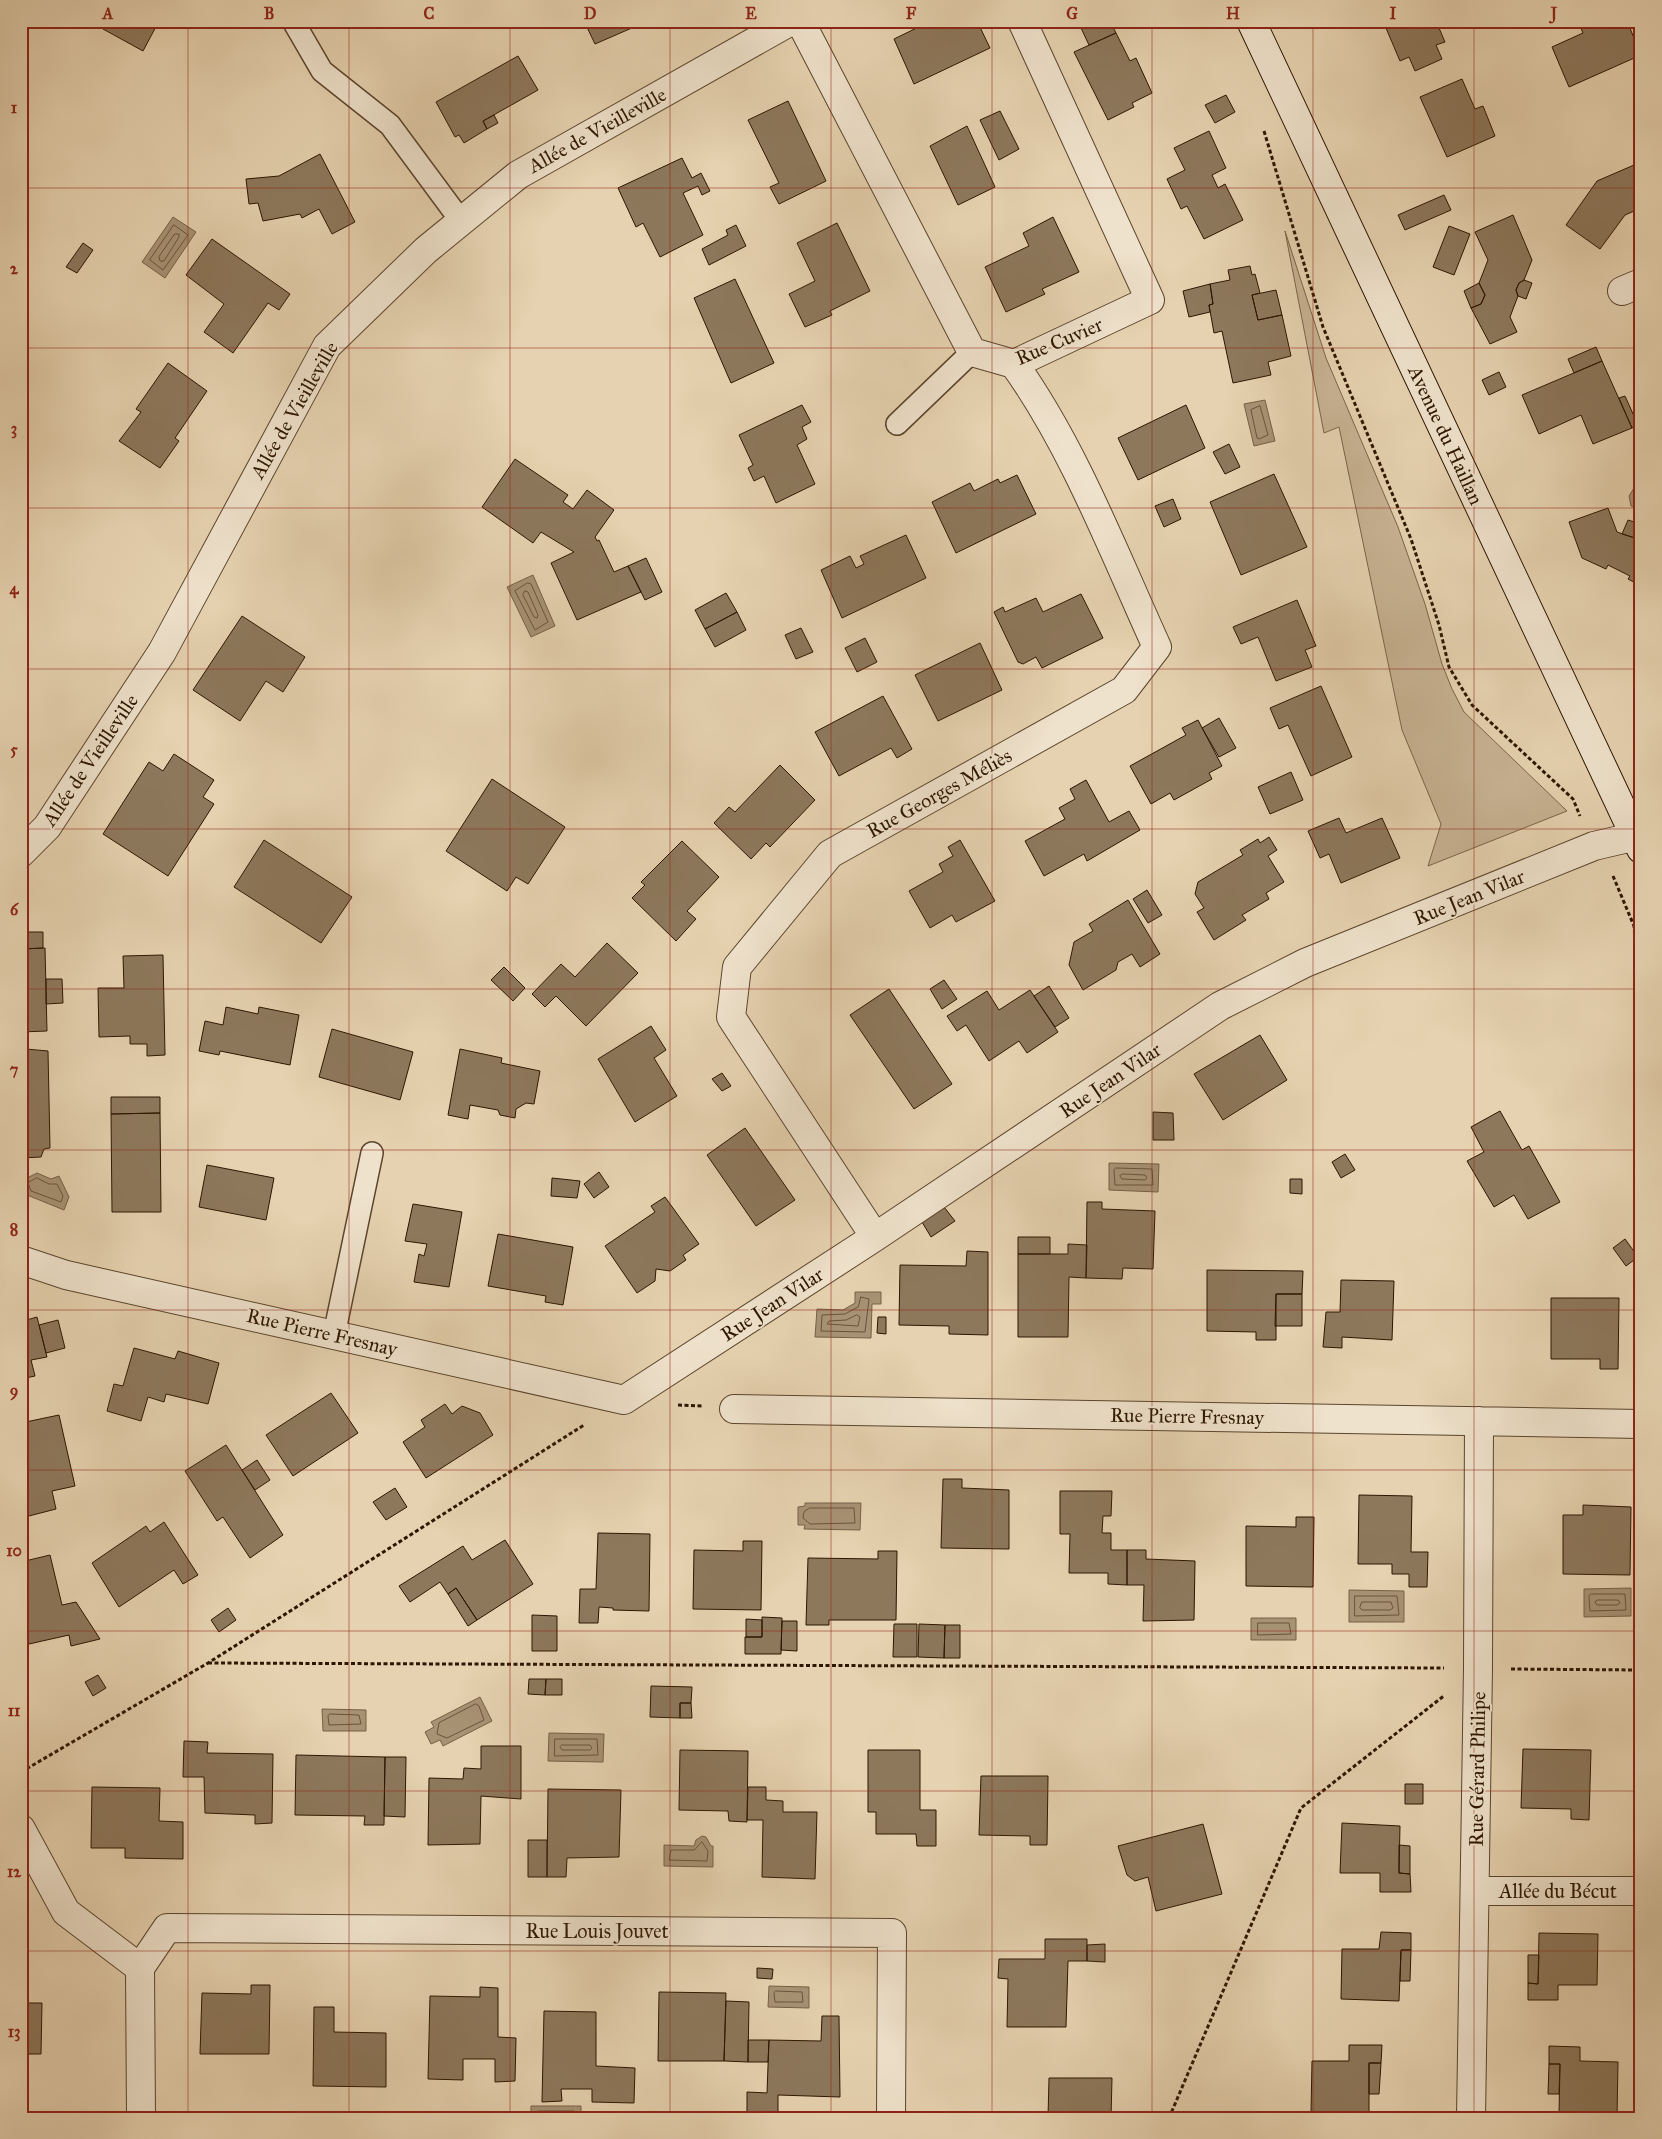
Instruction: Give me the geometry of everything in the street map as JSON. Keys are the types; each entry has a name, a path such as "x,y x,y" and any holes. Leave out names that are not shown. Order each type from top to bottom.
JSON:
{"street":[{"name":"Allée de Vieilleville","path":"21,853 46,827 162,652 326,346 426,250 518,174 791,21"},
{"path":"800,21 972,352"},
{"name":"Rue Cuvier","path":"972,352 1014,364 1150,300 1083,158 1022,21"},
{"name":"Avenue du Haillan","path":"1251,21 1639,840"},
{"name":"Rue Georges Méliès","path":"875,1237 732,1017 737,967 830,854 1124,690 1157,647 1061,440 1014,364"},
{"name":"Rue Jean Vilar","path":"624,1400 875,1237 1220,1006 1305,964 1594,846 1639,840"},
{"name":"Rue Pierre Fresnay","path":"21,1260 66,1275 624,1400"},
{"name":"Rue Pierre Fresnay","path":"734,1409 1641,1424"},
{"name":"Rue Gérard Philipe","path":"1471,2118 1478,1668 1479,1421"},
{"path":"21,1829 66,1912 140,1968 141,2118"},
{"name":"Allée du Bécut","path":"1475,1891 1641,1891"},
{"name":"Rue Louis Jouvet","path":"140,1968 167,1928 892,1934 891,2118"}],"lane":[{"path":"293,21 322,71 390,125 461,221"},
{"path":"897,424 972,352"},
{"path":"334,1335 372,1153"}],"path":[{"path":"1262,128 1323,327 1411,539 1439,625 1449,667 1472,705 1573,799 1594,846 1624,898 1634,926 1636,951 1641,975"},
{"path":"21,1772 208,1663 624,1400"},
{"path":"208,1663 1641,1670"},
{"path":"1169,2118 1301,1808 1478,1668"}],"shaded area":[{"path":"1285,231 1326,358 1398,527 1425,604 1442,664 1452,689 1464,712 1567,811 1428,866 1441,824 1402,730 1339,427 1324,433"}],"water":[{"path":"173,217 196,232 165,278 142,262"},
{"path":"1265,400 1275,441 1254,446 1244,404"},
{"path":"1641,486 1641,510 1631,506 1629,496 1634,488"},
{"path":"533,575 555,626 531,637 507,587"},
{"path":"1109,1163 1159,1164 1158,1192 1109,1190"},
{"path":"37,1173 51,1179 59,1176 69,1197 64,1210 27,1195 21,1181"},
{"path":"855,1292 881,1292 881,1304 872,1304 871,1338 815,1337 817,1309 843,1310 855,1303"},
{"path":"805,1503 861,1503 860,1530 804,1529 805,1525 798,1525 798,1507 805,1506"},
{"path":"1631,1588 1631,1616 1584,1617 1584,1589"},
{"path":"1349,1590 1404,1591 1404,1622 1349,1622"},
{"path":"1251,1618 1296,1618 1296,1640 1251,1640"},
{"path":"480,1697 492,1721 443,1746 440,1740 431,1744 425,1732 434,1727 431,1722"},
{"path":"322,1709 366,1710 366,1731 323,1731"},
{"path":"549,1733 604,1734 603,1762 548,1761"},
{"path":"702,1836 706,1837 711,1846 713,1846 713,1867 664,1866 664,1845 694,1846 696,1840"},
{"path":"769,1986 809,1987 809,2008 768,2007"},
{"path":"531,2106 581,2106 581,2118 531,2118"}],"building":[{"path":"108,21 159,21 143,51 103,29"},
{"path":"584,21 648,21 595,44"},
{"path":"931,21 977,21 990,48 914,84 894,39"},
{"path":"1095,21 1110,21 1116,33 1089,45 1081,28"},
{"path":"1383,21 1436,21 1445,42 1436,45 1442,59 1415,71 1409,57 1400,61"},
{"path":"1591,21 1627,21 1641,55 1569,87 1552,47 1583,33 1580,26"},
{"path":"1116,33 1130,61 1136,58 1152,93 1132,103 1134,107 1108,120 1074,52"},
{"path":"518,56 538,90 483,121 487,129 464,143 459,135 455,137 436,102"},
{"path":"1462,79 1475,109 1483,106 1495,136 1447,157 1420,97"},
{"path":"1226,95 1235,112 1215,123 1205,105"},
{"path":"788,101 826,181 779,204 770,187 779,183 748,120"},
{"path":"1000,111 1019,149 999,160 980,120"},
{"path":"494,115 498,123 487,129 483,121"},
{"path":"967,126 995,187 958,205 930,146"},
{"path":"1209,131 1226,168 1212,175 1218,188 1225,184 1243,220 1204,239 1187,206 1181,209 1167,179 1185,170 1174,148"},
{"path":"320,154 355,222 332,234 319,209 302,218 300,214 263,221 258,203 249,204 246,179 279,176"},
{"path":"682,158 692,178 701,173 710,191 702,195 698,186 683,193 703,235 660,257 643,223 636,227 618,188"},
{"path":"1641,162 1641,208 1625,215 1600,249 1566,225 1597,181"},
{"path":"1444,195 1451,210 1405,230 1398,215"},
{"path":"1513,215 1532,260 1524,280 1519,283 1516,290 1518,296 1510,317 1517,332 1490,344 1471,308 1481,304 1485,295 1479,283 1488,260 1475,232"},
{"path":"1053,217 1079,272 1042,289 1045,294 1006,312 985,267 1029,246 1023,233"},
{"path":"837,223 870,291 830,311 832,315 805,327 789,294 815,281 797,243"},
{"path":"736,225 746,246 709,265 702,249 728,235 726,230"},
{"path":"1449,226 1470,234 1454,275 1433,267"},
{"path":"212,239 290,294 279,310 268,303 233,353 204,332 224,304 186,275"},
{"path":"83,243 93,250 77,273 66,267"},
{"path":"1250,266 1252,275 1255,274 1260,293 1252,295 1258,320 1282,315 1291,356 1268,362 1271,375 1233,383 1222,331 1214,333 1209,305 1213,304 1210,284 1230,280 1228,270"},
{"path":"735,279 774,363 731,383 694,298"},
{"path":"1524,280 1532,283 1526,299 1518,296 1516,290 1519,283"},
{"path":"1479,283 1485,295 1481,304 1471,308 1464,291"},
{"path":"1210,284 1213,304 1209,305 1210,312 1189,317 1183,291"},
{"path":"1276,290 1282,315 1258,320 1252,295"},
{"path":"1596,347 1602,361 1574,373 1568,359"},
{"path":"1602,361 1632,428 1593,444 1581,415 1539,434 1522,395"},
{"path":"168,363 207,391 175,438 179,441 160,468 119,441 141,412 136,409"},
{"path":"1499,372 1506,387 1489,395 1482,380"},
{"path":"1625,396 1638,425 1632,428 1619,398"},
{"path":"802,405 811,422 802,427 807,439 797,445 815,484 776,503 764,476 754,481 748,468 753,465 739,435"},
{"path":"1186,405 1205,448 1138,480 1118,438"},
{"path":"1229,444 1240,467 1225,474 1213,452"},
{"path":"515,459 568,495 563,502 573,509 587,490 614,510 595,537 597,541 599,540 614,572 628,566 641,592 577,620 551,563 574,552 541,532 533,543 482,507"},
{"path":"1274,474 1307,547 1241,575 1210,502"},
{"path":"1017,475 1036,514 956,553 932,502 970,483 974,491 998,479 1000,483"},
{"path":"1173,499 1181,519 1164,527 1155,506"},
{"path":"1608,508 1617,532 1641,540 1641,586 1628,579 1630,576 1608,565 1606,569 1582,558 1569,522"},
{"path":"1628,520 1641,524 1641,540 1622,534"},
{"path":"906,535 926,578 842,618 821,570 850,556 856,568 864,564 860,556"},
{"path":"646,558 662,592 645,600 628,566"},
{"path":"726,593 737,612 705,629 695,610"},
{"path":"1081,594 1103,638 1042,668 1036,657 1023,664 1018,662 994,612 1003,607 1005,612 1036,598 1043,612"},
{"path":"1297,600 1316,646 1305,650 1312,667 1276,681 1258,637 1241,644 1233,627"},
{"path":"737,612 746,630 715,647 705,629"},
{"path":"242,616 305,657 283,692 266,681 240,721 193,690"},
{"path":"801,628 813,652 796,659 785,635"},
{"path":"865,638 877,662 857,672 845,648"},
{"path":"980,643 1002,690 938,721 915,675"},
{"path":"1321,686 1352,757 1311,776 1288,725 1279,729 1270,708"},
{"path":"883,696 912,749 897,758 891,748 839,776 815,732"},
{"path":"1219,718 1236,748 1219,757 1202,728"},
{"path":"1198,720 1222,766 1209,773 1212,779 1174,800 1170,793 1151,804 1130,766 1186,735 1182,728"},
{"path":"174,754 214,780 203,797 214,804 168,876 103,834 149,762 163,771"},
{"path":"780,765 815,800 770,847 766,843 751,859 714,823 729,807 735,812"},
{"path":"1291,772 1303,800 1270,814 1258,787"},
{"path":"492,779 565,827 528,884 516,877 507,891 446,851"},
{"path":"1086,780 1109,822 1129,811 1140,830 1087,861 1084,854 1044,876 1025,841 1065,819 1059,808 1075,799 1070,789"},
{"path":"1339,818 1346,833 1382,818 1400,858 1341,883 1329,854 1320,858 1308,831"},
{"path":"1269,837 1277,850 1268,856 1284,882 1266,893 1269,899 1242,915 1246,920 1214,940 1197,912 1204,908 1195,894 1198,882 1243,855 1240,850 1258,839 1260,843"},
{"path":"264,840 352,897 321,943 234,887"},
{"path":"960,840 995,901 956,922 952,915 930,928 909,891 943,872 939,864 953,856 948,847"},
{"path":"682,841 719,877 687,911 696,919 676,941 632,898 645,885 641,882"},
{"path":"1147,890 1162,915 1148,923 1133,899"},
{"path":"1128,900 1160,954 1140,967 1132,954 1118,962 1116,970 1083,990 1069,965 1074,942 1093,931 1089,924"},
{"path":"21,932 43,932 43,948 21,949"},
{"path":"607,943 638,973 586,1026 556,996 545,1007 532,994 561,964 575,977"},
{"path":"45,948 47,1031 21,1032 21,949"},
{"path":"163,955 165,1055 147,1056 147,1044 130,1044 130,1036 99,1037 98,988 124,988 123,956"},
{"path":"504,967 525,988 513,1001 491,980"},
{"path":"46,979 62,979 63,1003 46,1004"},
{"path":"944,980 957,999 942,1009 930,989"},
{"path":"1049,986 1069,1018 1055,1027 1034,996"},
{"path":"889,989 952,1084 914,1109 850,1015"},
{"path":"1030,990 1058,1032 1027,1053 1019,1041 989,1061 966,1025 957,1031 947,1016 987,991 999,1010"},
{"path":"226,1007 258,1014 259,1007 299,1015 290,1065 220,1051 219,1055 199,1051 205,1021 223,1025"},
{"path":"651,1026 666,1050 654,1058 677,1096 635,1122 598,1059"},
{"path":"332,1029 413,1052 400,1100 319,1077"},
{"path":"1260,1035 1287,1080 1223,1120 1194,1074"},
{"path":"460,1049 502,1058 501,1063 540,1071 534,1104 526,1103 516,1109 515,1118 500,1115 498,1110 470,1105 468,1119 448,1115"},
{"path":"21,1050 48,1051 50,1148 44,1149 41,1157 21,1158"},
{"path":"722,1073 731,1086 722,1091 712,1079"},
{"path":"111,1097 160,1097 160,1113 111,1114"},
{"path":"1500,1111 1522,1150 1529,1146 1560,1202 1528,1219 1514,1195 1494,1207 1467,1161 1484,1152 1471,1127"},
{"path":"1153,1112 1173,1113 1174,1140 1153,1140"},
{"path":"160,1113 161,1212 112,1212 111,1114"},
{"path":"745,1128 795,1200 756,1226 707,1155"},
{"path":"1345,1154 1355,1170 1341,1178 1332,1162"},
{"path":"207,1165 274,1178 266,1220 199,1207"},
{"path":"599,1172 609,1187 594,1198 584,1184"},
{"path":"552,1178 580,1181 577,1198 551,1196"},
{"path":"1290,1179 1302,1179 1302,1194 1290,1193"},
{"path":"665,1197 699,1244 683,1255 686,1260 670,1271 656,1269 655,1281 637,1293 605,1246 655,1212 651,1206"},
{"path":"1087,1202 1102,1202 1102,1209 1155,1211 1153,1269 1123,1268 1122,1279 1086,1278"},
{"path":"413,1204 462,1212 449,1287 414,1282 419,1254 424,1256 427,1244 405,1241"},
{"path":"944,1207 955,1221 931,1237 922,1222"},
{"path":"498,1234 573,1247 563,1305 545,1302 546,1296 488,1286"},
{"path":"1018,1237 1050,1237 1050,1254 1018,1254"},
{"path":"1625,1239 1638,1257 1626,1266 1613,1248"},
{"path":"1068,1244 1087,1245 1086,1278 1069,1277 1068,1337 1018,1337 1018,1254 1068,1254"},
{"path":"967,1251 988,1252 988,1335 949,1334 949,1326 899,1325 900,1265 966,1266"},
{"path":"1207,1270 1303,1271 1302,1294 1276,1294 1276,1340 1256,1340 1256,1332 1207,1331"},
{"path":"1341,1280 1394,1281 1392,1340 1342,1337 1342,1348 1323,1347 1326,1312 1340,1312"},
{"path":"1276,1294 1302,1294 1302,1326 1275,1326"},
{"path":"1551,1298 1619,1298 1618,1369 1600,1369 1600,1359 1551,1359"},
{"path":"22,1317 23,1321 37,1317 47,1357 31,1360 35,1376 21,1379"},
{"path":"878,1317 886,1317 886,1334 877,1333"},
{"path":"58,1320 65,1348 46,1353 39,1325"},
{"path":"134,1348 175,1359 178,1351 219,1363 208,1404 166,1394 164,1402 148,1397 141,1421 107,1411 114,1384 123,1386"},
{"path":"331,1393 358,1433 293,1476 266,1435"},
{"path":"445,1404 452,1414 462,1406 480,1413 493,1435 426,1478 403,1442 425,1427 421,1420"},
{"path":"59,1415 75,1486 52,1491 56,1509 25,1517 21,1500 21,1473 27,1472 24,1458 21,1459 21,1423"},
{"path":"226,1445 283,1535 250,1558 223,1517 217,1521 185,1471"},
{"path":"257,1460 270,1480 255,1490 242,1470"},
{"path":"943,1479 962,1479 962,1488 1009,1490 1009,1549 941,1548"},
{"path":"395,1488 407,1507 386,1520 373,1502"},
{"path":"1060,1491 1112,1491 1111,1516 1103,1516 1102,1533 1111,1533 1111,1550 1127,1550 1127,1585 1108,1584 1108,1573 1069,1573 1070,1534 1060,1534"},
{"path":"1359,1495 1412,1496 1411,1552 1428,1552 1427,1587 1409,1587 1409,1574 1392,1574 1392,1564 1358,1564"},
{"path":"1583,1505 1631,1507 1630,1575 1563,1574 1563,1515 1583,1515"},
{"path":"1296,1517 1314,1517 1313,1587 1246,1586 1246,1526 1296,1527"},
{"path":"164,1522 198,1575 183,1584 174,1570 119,1607 92,1563 146,1526 150,1532"},
{"path":"598,1533 650,1534 649,1611 613,1610 613,1608 599,1607 598,1623 579,1623 580,1589 596,1589"},
{"path":"505,1540 533,1584 477,1620 456,1588 448,1594 440,1582 410,1602 399,1586 463,1546 472,1560"},
{"path":"743,1541 762,1541 761,1610 693,1609 694,1550 743,1551"},
{"path":"1127,1550 1146,1550 1146,1559 1195,1561 1194,1620 1143,1621 1144,1585 1127,1585"},
{"path":"878,1551 897,1551 896,1620 829,1620 829,1625 806,1625 808,1558 878,1559"},
{"path":"50,1555 62,1605 76,1602 100,1639 71,1646 69,1635 29,1644 21,1610 21,1562"},
{"path":"456,1588 477,1620 468,1626 448,1594"},
{"path":"228,1608 236,1620 219,1632 211,1620"},
{"path":"532,1615 557,1616 557,1651 532,1651"},
{"path":"762,1617 782,1618 781,1654 745,1654 745,1637 762,1637"},
{"path":"746,1619 762,1620 762,1637 746,1637"},
{"path":"782,1621 797,1621 797,1651 781,1650"},
{"path":"894,1624 917,1624 917,1657 893,1657"},
{"path":"919,1624 945,1625 944,1658 918,1657"},
{"path":"945,1625 960,1625 960,1658 944,1658"},
{"path":"98,1675 106,1688 93,1696 85,1682"},
{"path":"529,1679 546,1679 545,1695 528,1694"},
{"path":"546,1679 562,1679 562,1695 545,1695"},
{"path":"651,1686 692,1687 691,1703 680,1703 680,1718 650,1717"},
{"path":"680,1703 691,1703 692,1718 680,1718"},
{"path":"184,1741 208,1742 207,1753 273,1754 272,1823 255,1824 255,1815 205,1813 204,1777 183,1777"},
{"path":"481,1746 521,1746 521,1799 481,1796 480,1844 428,1845 429,1778 463,1779 464,1768 481,1769"},
{"path":"1523,1749 1591,1750 1589,1820 1571,1819 1571,1809 1521,1808"},
{"path":"680,1750 748,1751 747,1822 729,1821 728,1811 679,1810"},
{"path":"868,1750 920,1750 920,1810 936,1810 936,1846 917,1846 916,1834 876,1834 876,1812 868,1812"},
{"path":"296,1755 385,1757 384,1825 364,1825 365,1816 295,1815"},
{"path":"385,1757 406,1757 405,1817 384,1816"},
{"path":"1635,1767 1641,1767 1641,1828 1634,1828"},
{"path":"981,1776 1048,1776 1047,1845 1030,1845 1030,1836 979,1835"},
{"path":"1405,1784 1423,1784 1423,1804 1405,1804"},
{"path":"92,1787 160,1788 159,1821 183,1822 183,1859 125,1858 125,1848 91,1848"},
{"path":"748,1787 766,1787 766,1800 783,1801 783,1812 817,1812 815,1879 762,1877 763,1820 747,1820"},
{"path":"548,1789 621,1790 619,1857 567,1858 566,1877 547,1877"},
{"path":"1342,1823 1400,1826 1399,1873 1410,1874 1411,1892 1380,1892 1380,1873 1340,1873"},
{"path":"1203,1824 1222,1894 1156,1911 1148,1877 1135,1881 1127,1875 1118,1846"},
{"path":"528,1840 547,1840 547,1877 528,1877"},
{"path":"1399,1845 1410,1846 1410,1874 1399,1873"},
{"path":"1381,1932 1411,1933 1411,1950 1401,1950 1399,2001 1341,1999 1342,1949 1379,1949"},
{"path":"1539,1933 1598,1934 1597,1985 1558,1985 1558,2000 1528,2000 1528,1983 1538,1984"},
{"path":"1045,1939 1087,1939 1087,1961 1068,1961 1066,2027 1007,2027 1008,1979 998,1978 999,1959 1045,1959"},
{"path":"1105,1944 1105,1962 1087,1961 1087,1945"},
{"path":"1401,1950 1411,1950 1410,1981 1400,1981"},
{"path":"1528,1955 1539,1955 1538,1984 1528,1983"},
{"path":"757,1968 773,1969 772,1979 757,1978"},
{"path":"251,1985 270,1985 269,2054 200,2054 202,1993 251,1994"},
{"path":"480,1987 498,1988 498,2037 516,2038 515,2081 495,2082 495,2059 463,2059 463,2080 428,2079 430,1996 480,1997"},
{"path":"659,1992 726,1993 724,2061 658,2061"},
{"path":"726,2001 749,2002 748,2062 724,2061"},
{"path":"21,2003 42,2003 41,2054 21,2054"},
{"path":"314,2007 334,2007 334,2032 386,2033 386,2087 313,2086"},
{"path":"544,2011 596,2012 596,2066 635,2068 634,2103 592,2102 592,2089 561,2089 562,2101 542,2102"},
{"path":"822,2016 839,2016 840,2097 778,2095 778,2118 747,2118 747,2092 767,2093 769,2040 821,2041"},
{"path":"748,2040 769,2040 768,2062 748,2062"},
{"path":"1349,2045 1382,2045 1381,2063 1369,2063 1369,2113 1311,2113 1312,2061 1349,2061"},
{"path":"1549,2046 1580,2047 1580,2061 1618,2062 1617,2117 1559,2115 1560,2064 1549,2064"},
{"path":"1369,2063 1381,2063 1379,2094 1369,2094"},
{"path":"1549,2064 1560,2064 1559,2094 1548,2094"},
{"path":"1049,2078 1112,2078 1111,2118 1048,2118"}]}
